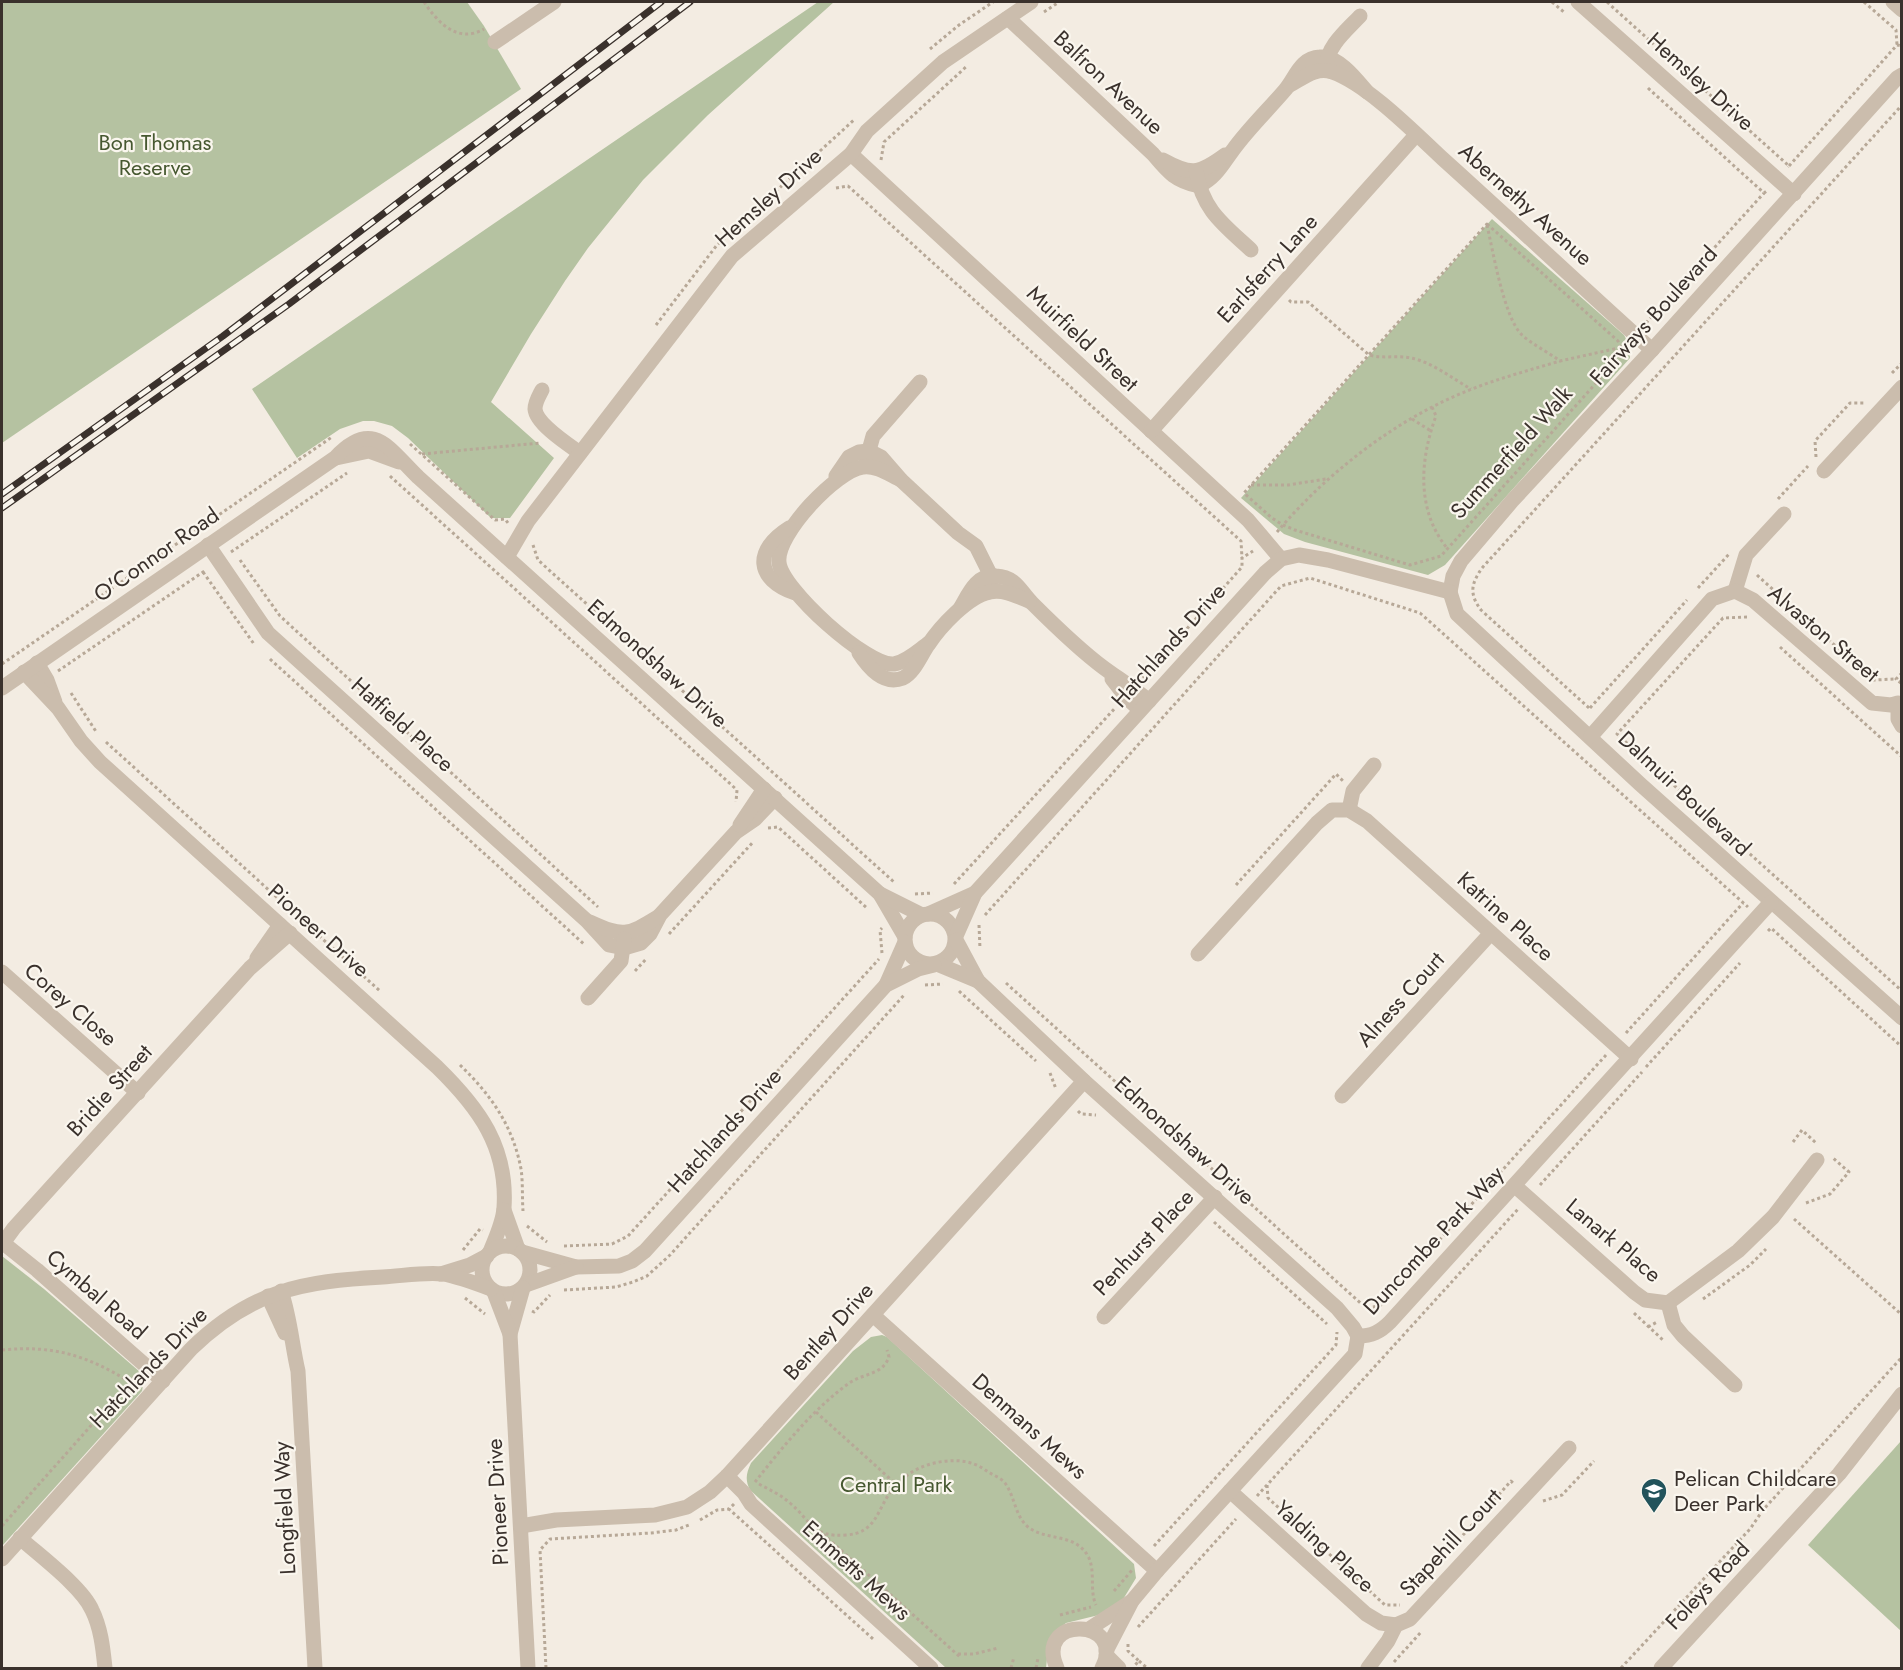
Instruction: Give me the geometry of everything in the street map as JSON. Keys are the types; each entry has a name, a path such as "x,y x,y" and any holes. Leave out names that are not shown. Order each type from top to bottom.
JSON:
{"street":[{"path":"495,42 554,2"},
{"name":"Hemsley Drive","path":"502,552 732,256 850,154 867,131 943,62 1031,2"},
{"name":"Hemsley Drive","path":"1578,2 1794,194"},
{"path":"1893,2 1902,10"},
{"path":"1251,250 1216,217 1207,205 1197,179 1232,150 1287,87 1326,64 1330,49 1360,16"},
{"name":"Balfron Avenue","path":"1008,18 1153,154 1197,179"},
{"name":"Abernethy Avenue","path":"1326,64 1367,92 1652,350"},
{"name":"Fairways Boulevard","path":"1450,592 1453,576 1461,561 1512,501 1902,75"},
{"name":"Earlsferry Lane","path":"1151,431 1416,135"},
{"name":"Muirfield Street","path":"850,154 1248,520 1281,559"},
{"path":"920,382 873,436 867,459 832,484 794,525 783,544 778,562 795,593 857,650 884,663 894,664 905,660 929,643 961,608 978,596 988,582 1011,580 1019,585 1029,601 1103,667 1134,688 1145,705"},
{"path":"1824,471 1902,387"},
{"path":"542,390 536,406 537,416 580,453"},
{"name":"O'Connor Road","path":"2,688 335,458 370,444"},
{"name":"Edmondshaw Drive","path":"370,444 405,464 880,894 925,915"},
{"path":"867,459 875,468 902,480 958,533 976,546 988,582"},
{"name":"Alvaston Street","path":"1736,591 1746,555 1784,514"},
{"name":"Hatfield Place","path":"208,545 268,633 587,921 624,941"},
{"path":"1281,559 1299,555 1328,560 1450,592"},
{"name":"Hatchlands Drive","path":"956,938 975,893 1265,573 1281,559"},
{"name":"Alvaston Street","path":"1591,736 1712,599 1736,591 1753,600 1872,703 1891,705 1900,701 1899,719 1902,726"},
{"name":"Dalmuir Boulevard","path":"1450,592 1457,614 1591,736 1640,784 1902,1018"},
{"name":"Pioneer Drive","path":"31,668 81,741 100,762 437,1067 468,1099 486,1127 500,1164 505,1231 488,1254"},
{"path":"1198,954 1317,823 1332,810 1349,810 1353,791 1374,765"},
{"path":"588,998 621,961 624,941 633,932 660,915 736,832 747,812 770,794"},
{"name":"Katrine Place","path":"1349,810 1367,821 1630,1059"},
{"name":"Hatchlands Drive","path":"925,915 975,893"},
{"name":"Edmondshaw Drive","path":"880,894 905,939"},
{"name":"Duncombe Park Way","path":"1105,1658 1132,1602 1355,1354 1358,1336 1369,1336 1380,1332 1390,1322 1771,902"},
{"path":"936,964 950,955 956,938 953,928 943,917 925,915 910,924 905,939 911,956 918,962 961,967"},
{"name":"Bridie Street","path":"2,1243 285,929"},
{"name":"Alness Court","path":"1342,1096 1491,933"},
{"name":"Edmondshaw Drive","path":"956,938 961,967 1084,1081 1337,1308 1358,1336"},
{"name":"Hatchlands Drive","path":"520,1250 543,1259 576,1267 619,1266 632,1261 645,1251 886,985 905,939"},
{"name":"Hatchlands Drive","path":"886,985 918,969 936,964"},
{"name":"Corey Close","path":"2,972 138,1093"},
{"name":"Bentley Drive","path":"520,1520 655,1515 687,1507 724,1479 1084,1081"},
{"name":"Lanark Place","path":"1515,1186 1634,1292 1645,1300 1668,1303 1738,1251 1773,1217 1817,1160"},
{"name":"Penhurst Place","path":"1104,1317 1215,1197"},
{"path":"505,1231 520,1250 530,1264 531,1272 524,1287 512,1294 500,1294 493,1290 483,1277 483,1262 488,1254 506,1246 520,1250"},
{"name":"Cymbal Road","path":"2,1243 37,1270 163,1381"},
{"name":"Hatchlands Drive","path":"2,1559 191,1349 222,1321 274,1294 325,1281 441,1274 470,1265 488,1254"},
{"name":"Hatchlands Drive","path":"524,1287 576,1267"},
{"name":"Hatchlands Drive","path":"441,1274 471,1281 493,1290"},
{"name":"Pioneer Drive","path":"524,1287 510,1334 528,1668"},
{"name":"Pioneer Drive","path":"493,1290 510,1334"},
{"name":"Longfield Way","path":"274,1294 289,1321 299,1381 315,1668"},
{"path":"1668,1303 1674,1325 1683,1336 1736,1385"},
{"name":"Denmans Mews","path":"873,1315 1158,1571"},
{"name":"Foleys Road","path":"1661,1668 1839,1474 1902,1394"},
{"name":"Stapehill Court","path":"1368,1668 1388,1641 1396,1625 1410,1619 1569,1448"},
{"name":"Emmetts Mews","path":"724,1479 740,1498 750,1493 932,1668"},
{"name":"Yalding Place","path":"1230,1491 1366,1614 1381,1623 1396,1625"},
{"path":"20,1538 75,1588 92,1608 102,1638 105,1668"},
{"name":"Duncombe Park Way","path":"1046,1667 1059,1637 1073,1628 1089,1629 1132,1602"},
{"path":"1089,1629 1101,1637 1105,1658 1119,1668"}],"path":[{"path":"424,2 434,17 448,29 468,34 477,33 486,28"},
{"path":"1019,29 1059,2"},
{"path":"1790,166 1899,46 1896,30 1864,2"},
{"path":"851,189 866,169 882,159 884,142 971,63"},
{"path":"1589,708 1481,610 1473,600 1473,581 1902,105"},
{"path":"832,188 848,186 1242,541 1242,558"},
{"name":"Summerfield Walk","path":"1251,485 1244,493 1282,525 1410,565 1441,556 1623,353 1622,349 1635,334 1764,193"},
{"path":"1282,525 1329,478 1365,450 1432,407 1471,389 1560,361 1622,349 1618,341 1487,224"},
{"path":"1251,485 1487,224"},
{"path":"1487,224 1506,303 1516,329 1560,361"},
{"path":"1277,290 1291,302 1308,302 1369,355 1377,358 1410,357 1471,389"},
{"path":"1432,407 1436,416 1425,459 1423,493 1435,530 1446,548 1461,561"},
{"path":"1413,419 1431,431"},
{"path":"2,664 336,435"},
{"path":"404,438 495,520 505,519 522,528 533,544 538,560 897,885"},
{"path":"422,454 550,442 566,443"},
{"path":"1251,485 1288,485 1329,478"},
{"path":"1731,552 1873,680 1896,679 1902,684"},
{"path":"240,560 280,616 296,632 606,912"},
{"path":"1103,1121 1094,1113 1081,1114 1054,1087 1051,1074 950,984 961,967 980,953 979,921 1281,586 1310,578 1420,613 1902,1047"},
{"path":"1755,624 1746,617 1723,618 1617,734 1902,991"},
{"path":"1772,640 1902,757"},
{"path":"1896,679 1902,673"},
{"path":"998,976 1366,1308 1380,1306 1743,903"},
{"path":"1763,937 1771,928"},
{"path":"470,1265 463,1249 480,1230 505,1231 522,1229 528,1225 553,1246 612,1244 628,1236 882,955"},
{"path":"1131,1635 1740,963"},
{"path":"1202,1211 1328,1324"},
{"path":"1794,1219 1902,1315"},
{"path":"543,1259 548,1242"},
{"path":"517,1306 534,1312 551,1293 545,1277"},
{"path":"471,1281 464,1296 484,1314 500,1308"},
{"path":"750,1493 816,1412 848,1384 883,1368 889,1357 886,1343 891,1332"},
{"path":"1111,1594 1336,1345 1336,1332"},
{"path":"2,1350 24,1348 71,1353 108,1368 130,1382"},
{"path":"1622,1668 1750,1529 1763,1510 1902,1357"},
{"path":"2,1526 145,1366"},
{"path":"816,1412 897,1485"},
{"path":"1539,1503 1562,1495 1594,1461"},
{"path":"823,1534 848,1536 870,1526 879,1516 897,1485 913,1471 939,1462 974,1464 999,1478 1008,1490 1022,1522 1047,1537 1058,1537 1075,1544 1088,1556 1092,1591 1096,1605 1105,1619"},
{"path":"1424,1578 1510,1481"},
{"path":"1267,1485 1268,1498 1377,1598 1386,1605 1400,1605"},
{"path":"750,1493 781,1496 960,1657"},
{"path":"546,1668 540,1550 550,1539 676,1530 717,1510 729,1509"},
{"path":"1057,1617 1096,1605"},
{"path":"1389,1668 1428,1625"},
{"path":"956,1654 974,1654 998,1648"},
{"path":"1039,1650 1046,1667"},
{"path":"1011,1668 1014,1657"},
{"path":"1138,1661 1147,1668"}],"green space":[{"name":"Bon Thomas Reserve","path":"2,2 467,2 521,89 2,443"},
{"path":"818,2 834,2 708,115 643,180 588,248 531,334 491,402 554,458 510,518 491,518 408,438 392,426 374,421 363,421 340,429 297,458 252,389"},
{"path":"1492,219 1624,335 1630,346 1630,358 1445,565 1428,575 1305,542 1284,534 1241,498"},
{"path":"2,1256 140,1372 144,1380 142,1391 2,1546"},
{"name":"Central Park","path":"882,1335 887,1337 1134,1564 1136,1578 1122,1601 1107,1613 1066,1623 1055,1632 1048,1650 1046,1668 946,1668 750,1490 747,1477 751,1463 853,1351 871,1337"},
{"path":"1901,1441 1901,1631 1808,1545"}],"railway":[{"path":"2,494 223,336 661,2"},
{"path":"2,508 289,304 690,2"}],"place":[{"name":"Pelican Childcare Deer Park","path":"1654,1514"}]}
